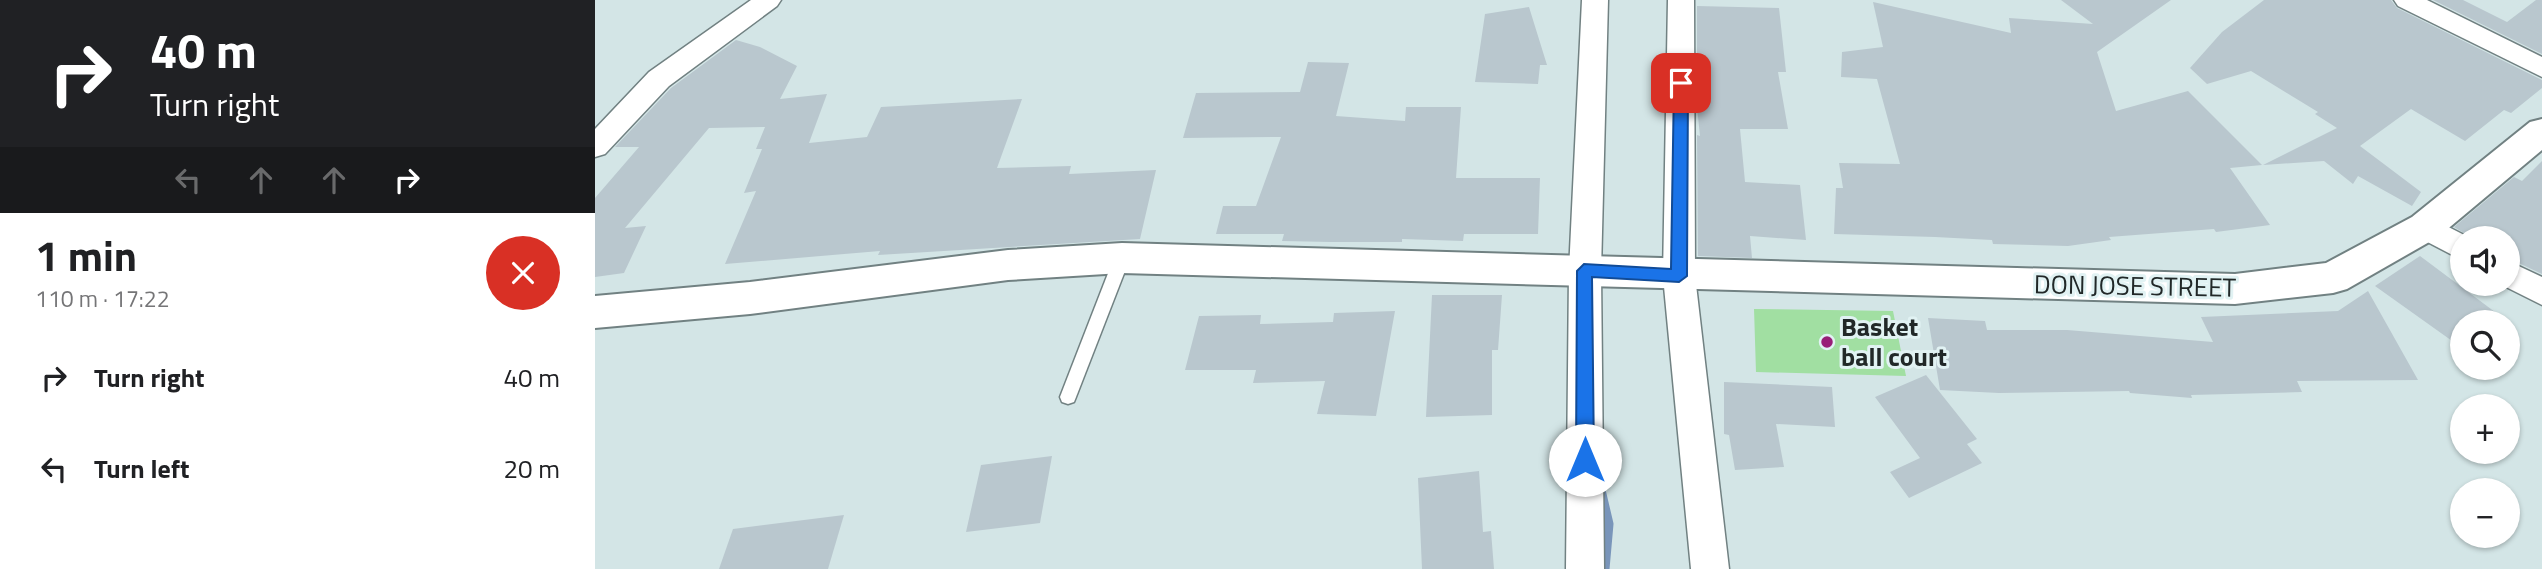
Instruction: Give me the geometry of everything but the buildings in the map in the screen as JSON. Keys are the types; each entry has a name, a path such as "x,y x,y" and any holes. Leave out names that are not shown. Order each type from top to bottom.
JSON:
{"street":[{"path":"595,147 659,79 768,0"},
{"path":"1585,569 1587,271 1595,0"},
{"path":"1681,0 1674,276 1710,569"},
{"path":"2407,0 2542,68"},
{"name":"DON JOSE STREET","path":"595,312 750,298 1008,265 1122,258 1587,271 1674,276 2235,289 2333,278 2425,227 2542,131"},
{"path":"2425,227 2450,241"},
{"path":"2520,280 2542,292"}],"lane":[{"path":"1068,397 1122,258"}],"green space":[{"name":"Basket ball court","path":"1754,309 1893,311 1906,376 1756,372"}],"waterway":[{"path":"1600,490 1608,524 1604,569"}],"place":[{"name":"Basket ball court","path":"1827,342"}],"route":[{"path":"1585,460 1584,271 1679,276 1681,83"}]}
